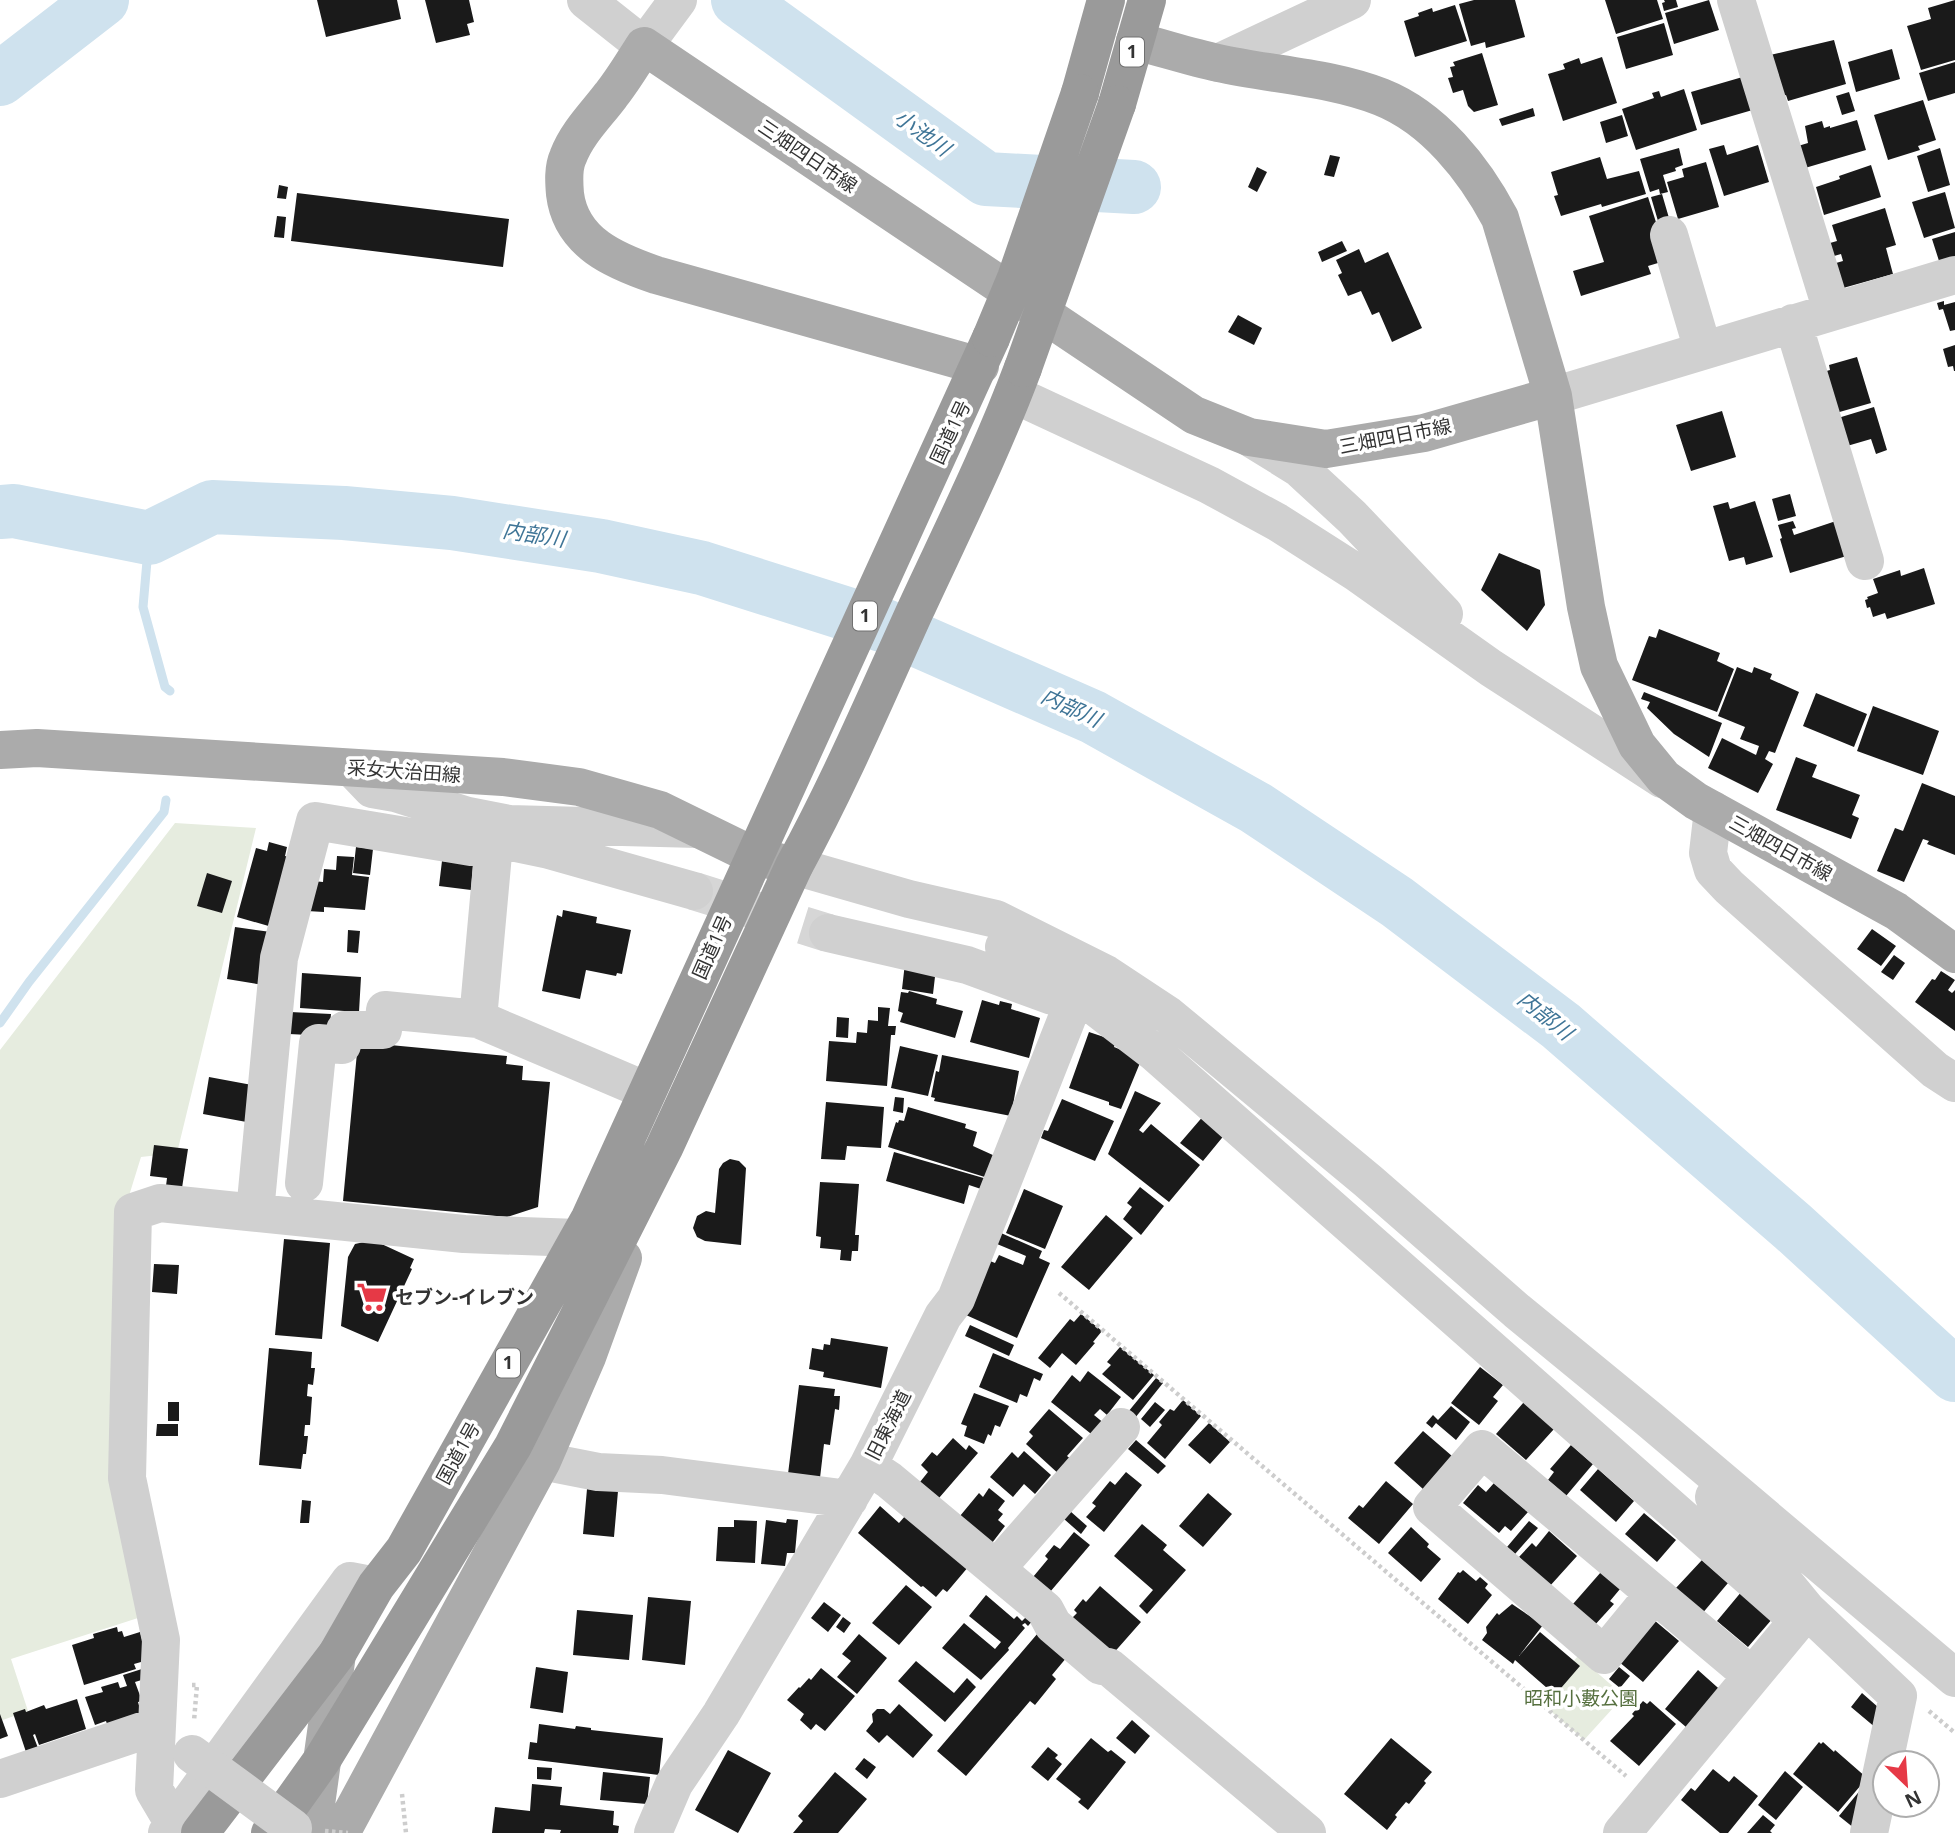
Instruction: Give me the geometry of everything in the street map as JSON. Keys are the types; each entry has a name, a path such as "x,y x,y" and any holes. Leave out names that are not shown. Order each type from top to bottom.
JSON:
{"highway":[{"name":"国道1号","path":"180,1830 337,1654 376,1586 404,1549 590,1217 986,352 1016,278 1080,93 1106,0"},
{"name":"国道1号","path":"270,1833 323,1760 513,1446 664,1148 997,433 1116,104 1147,0"}],"main road":[{"name":"三畑四日市線","path":"1135,41 1218,63 1340,85 1382,98 1427,127 1451,148 1486,192 1500,218 1553,396 1586,607 1598,666 1637,745 1664,778 1705,806 1896,911 1955,954"},
{"path":"644,46 581,131 567,158 564,180 567,206 577,227 590,242 617,261 656,275 986,352"},
{"name":"三畑四日市線","path":"644,46 1194,415 1249,437 1326,449 1424,433 1553,396"},
{"name":"采女大治田線","path":"0,750 37,748 503,777 579,787 660,810 754,856 794,866"},
{"path":"341,1833 542,1461 587,1357 664,1148"},
{"path":"312,1833 337,1654"}],"street":[{"path":"586,0 644,46 673,7"},
{"path":"1218,63 1352,0"},
{"path":"1736,0 1832,311"},
{"path":"1669,235 1703,350"},
{"path":"1553,396 1955,275"},
{"path":"1793,323 1865,561"},
{"path":"1018,381 1277,522 1391,596 1491,668 1705,806 1708,853 1713,870 1935,1070 1955,1083"},
{"path":"1249,437 1299,468 1352,517 1431,598 1491,668"},
{"path":"352,768 372,789 395,793 468,816 503,836 694,891"},
{"path":"255,1212 279,958 315,821 471,847 503,836 698,829"},
{"path":"478,1019 503,836"},
{"path":"794,866 909,899 993,928 1106,974 1168,1015 1955,1678"},
{"path":"1075,998 967,965 828,933 993,928 1075,998 1166,1062 1898,1696 1869,1833"},
{"name":"旧東海道","path":"653,1833 674,1784 720,1714 849,1499 943,1316 956,1299 1075,998"},
{"path":"304,1183 318,1043 342,1045 345,1030 383,1030 385,1010 478,1019 647,1091"},
{"path":"376,1586 349,1581 180,1830 154,1790 162,1640 127,1478 133,1212 160,1203 464,1234 578,1238"},
{"path":"1650,1420 1803,1615"},
{"path":"996,1569 1121,1427"},
{"path":"1654,1594 1604,1655 1432,1507 1482,1449 1752,1676"},
{"path":"542,1461 598,1472 662,1475 849,1499"},
{"path":"868,1466 890,1480 1045,1610 1053,1625 1101,1666 1109,1668 1307,1833"},
{"path":"1622,1833 1803,1615"},
{"path":"0,1779 157,1726"},
{"path":"192,1754 293,1828 292,1833"}],"path":[{"path":"1059,1293 1629,1778"}],"green space":[{"path":"175,823 256,828 177,1153 141,1157 115,1241 138,1618 11,1659 28,1711 0,1721 0,1050"},
{"name":"昭和小藪公園","path":"1578,1656 1624,1696 1584,1740 1539,1701"}],"building":[{"path":"317,0 397,0 401,19 326,37"},
{"path":"425,0 469,0 474,22 467,24 470,35 436,43"},
{"path":"1474,0 1515,0 1525,37 1486,48 1485,42 1471,46 1459,4"},
{"path":"1605,0 1657,0 1663,19 1616,34"},
{"path":"1664,0 1676,0 1678,7 1664,11"},
{"path":"1709,0 1719,30 1674,44 1665,13"},
{"path":"1955,0 1955,60 1921,70 1907,26 1931,19 1928,8"},
{"path":"1455,5 1467,41 1415,57 1404,21 1432,8 1433,12"},
{"path":"1664,23 1673,55 1626,69 1617,37"},
{"path":"1834,40 1846,84 1788,101 1786,95 1777,98 1770,55"},
{"path":"1892,49 1900,79 1856,92 1848,62"},
{"path":"1482,53 1498,105 1474,112 1468,106 1463,90 1453,93 1448,78 1453,77 1450,67 1455,66 1453,62"},
{"path":"1602,57 1617,103 1563,121 1548,74 1565,69 1563,64 1579,58 1581,64"},
{"path":"1955,62 1955,93 1928,101 1919,73"},
{"path":"1746,76 1756,109 1701,125 1691,92"},
{"path":"1684,89 1697,130 1636,150 1622,109 1654,98 1652,93 1659,91 1661,97"},
{"path":"1849,92 1855,111 1842,115 1836,96"},
{"path":"1923,100 1936,140 1918,146 1920,150 1888,160 1874,115"},
{"path":"1533,108 1535,116 1502,126 1499,119"},
{"path":"1622,115 1628,136 1606,143 1600,122"},
{"path":"1857,120 1866,150 1805,168 1798,146 1808,143 1805,126 1822,121 1824,128 1830,128"},
{"path":"1724,145 1727,155 1758,145 1769,182 1724,196 1709,149"},
{"path":"1679,148 1683,165 1675,168 1676,171 1663,175 1668,192 1660,194 1659,189 1650,192 1640,159"},
{"path":"1940,148 1950,185 1928,192 1917,156"},
{"path":"1330,155 1340,157 1334,177 1324,175"},
{"path":"1600,157 1607,179 1639,171 1646,194 1561,216 1554,196 1558,195 1551,172"},
{"path":"1706,162 1719,207 1678,219 1667,182 1684,177 1682,169"},
{"path":"1871,165 1881,197 1824,215 1816,187"},
{"path":"1257,167 1267,172 1257,192 1248,187"},
{"path":"279,185 288,187 286,199 277,198"},
{"path":"1945,192 1955,228 1924,238 1912,202"},
{"path":"297,193 509,219 503,267 291,241"},
{"path":"1662,194 1669,218 1658,221 1651,197"},
{"path":"1648,197 1668,260 1648,266 1651,274 1581,296 1573,271 1604,262 1589,216"},
{"path":"1885,208 1896,245 1886,248 1893,274 1836,290 1829,265 1843,261 1841,254 1834,256 1830,243 1837,241 1832,225"},
{"path":"277,216 286,217 284,238 274,237"},
{"path":"1955,232 1955,259 1940,264 1932,239"},
{"path":"1342,241 1347,251 1322,262 1318,252"},
{"path":"1359,249 1365,263 1388,252 1422,328 1392,342 1379,312 1372,315 1361,291 1348,296 1338,275 1342,273 1336,260"},
{"path":"1944,301 1944,305 1955,302 1955,330 1950,331 1943,309 1939,310 1937,303"},
{"path":"1238,315 1262,328 1254,345 1228,332"},
{"path":"1955,345 1954,371 1953,366 1948,367 1943,349"},
{"path":"1857,357 1871,403 1829,415 1816,374 1830,370 1829,365"},
{"path":"1874,407 1887,450 1876,454 1871,439 1847,446 1838,418"},
{"path":"1722,411 1736,457 1691,471 1676,425"},
{"path":"1790,494 1796,516 1778,521 1772,499"},
{"path":"1755,501 1773,557 1746,565 1744,557 1729,561 1713,506 1728,502 1730,509"},
{"path":"1839,520 1850,555 1790,573 1778,525 1793,521 1796,528 1792,529 1794,535"},
{"path":"1499,553 1540,570 1545,605 1527,631 1481,590"},
{"path":"1924,568 1935,604 1887,619 1885,613 1873,617 1865,600 1878,593 1873,579 1900,570 1901,576"},
{"path":"1659,629 1720,653 1717,661 1734,669 1717,712 1632,680 1649,636 1656,638"},
{"path":"1737,667 1752,673 1754,667 1772,674 1770,679 1799,692 1775,753 1769,751 1765,759 1773,764 1758,793 1708,768 1722,738 1756,755 1759,746 1740,739 1745,727 1718,716"},
{"path":"1644,692 1722,723 1709,757 1674,734 1647,708 1650,702 1641,699"},
{"path":"1816,693 1867,714 1854,747 1803,726"},
{"path":"1873,706 1939,731 1923,775 1857,751"},
{"path":"1796,757 1817,765 1812,777 1860,795 1852,815 1859,818 1851,839 1776,810"},
{"path":"1922,783 1955,796 1955,855 1927,844 1929,841 1923,839 1904,882 1877,871 1895,828 1903,831"},
{"path":"269,842 287,847 285,856 292,858 272,927 237,917 256,848 267,851"},
{"path":"356,847 373,849 370,875 353,873"},
{"path":"337,856 354,857 352,875 369,877 365,910 324,907 324,912 307,911 313,881 323,882 324,869 336,870"},
{"path":"442,861 473,865 471,890 439,886"},
{"path":"207,873 232,881 222,913 197,906"},
{"path":"563,910 597,917 596,923 631,930 622,974 617,973 616,976 586,970 580,999 542,991 557,915 562,917"},
{"path":"235,927 271,932 263,985 227,979"},
{"path":"1872,929 1896,946 1881,966 1857,949"},
{"path":"348,930 360,931 358,953 347,952"},
{"path":"1894,955 1905,963 1893,980 1881,972"},
{"path":"905,963 936,968 933,994 902,989"},
{"path":"1941,971 1955,980 1948,990 1952,993 1955,990 1955,1031 1915,1002"},
{"path":"302,973 361,977 359,1012 300,1008"},
{"path":"909,991 937,999 936,1004 963,1011 955,1038 900,1022 903,1013 898,1011 901,992"},
{"path":"982,1000 999,1005 1000,1001 1012,1004 1011,1009 1040,1018 1029,1058 970,1042"},
{"path":"878,1007 890,1008 888,1026 896,1026 895,1035 891,1035 887,1086 826,1081 829,1041 856,1043 857,1032 867,1033 868,1020 878,1021"},
{"path":"290,1012 331,1014 329,1036 289,1034"},
{"path":"837,1017 849,1018 848,1038 836,1037"},
{"path":"1089,1032 1116,1041 1114,1047 1142,1058 1121,1109 1069,1088"},
{"path":"358,1042 507,1056 506,1064 523,1066 522,1080 550,1082 538,1207 507,1217 343,1201"},
{"path":"900,1046 938,1055 928,1096 891,1088"},
{"path":"942,1055 1019,1071 1011,1116 934,1101 935,1098 931,1097"},
{"path":"209,1077 258,1086 252,1123 203,1114"},
{"path":"1135,1091 1161,1103 1139,1130 1143,1133 1151,1124 1200,1165 1169,1202 1108,1154"},
{"path":"895,1097 904,1098 903,1113 893,1111"},
{"path":"1062,1099 1114,1121 1095,1161 1041,1138 1044,1130 1048,1131"},
{"path":"826,1102 884,1107 881,1148 847,1146 845,1160 821,1159"},
{"path":"908,1107 966,1124 965,1128 977,1132 973,1146 995,1156 988,1178 888,1147 896,1122 904,1121"},
{"path":"1205,1114 1226,1133 1203,1161 1180,1143"},
{"path":"154,1145 188,1149 182,1188 166,1186 167,1178 150,1176"},
{"path":"894,1152 987,1179 984,1190 969,1185 964,1204 886,1181"},
{"path":"730,1159 739,1161 746,1168 741,1245 705,1241 697,1237 693,1228 697,1216 706,1211 715,1213 719,1169"},
{"path":"820,1182 859,1184 855,1235 859,1235 858,1251 852,1251 851,1261 840,1260 841,1250 820,1248 821,1237 816,1236"},
{"path":"1140,1187 1164,1206 1141,1235 1123,1219 1132,1207 1127,1203"},
{"path":"1024,1189 1063,1206 1045,1249 1006,1233"},
{"path":"1106,1215 1133,1238 1089,1290 1061,1267"},
{"path":"1001,1233 1042,1251 1039,1258 1050,1263 1017,1338 966,1315 990,1261 995,1263 999,1255 1023,1265 1026,1256 997,1244"},
{"path":"284,1239 330,1243 322,1339 275,1335"},
{"name":"セブン-イレブン","path":"373,1240 414,1259 410,1268 412,1269 378,1342 341,1326 348,1257 355,1244"},
{"path":"154,1264 179,1265 177,1294 152,1292"},
{"path":"1081,1314 1102,1331 1076,1365 1062,1353 1050,1368 1038,1358 1070,1319 1074,1322"},
{"path":"970,1325 1014,1345 1009,1356 965,1336"},
{"path":"831,1338 888,1347 881,1388 823,1377 824,1372 809,1369 812,1348 823,1350 824,1344 830,1345"},
{"path":"1120,1347 1154,1375 1133,1400 1102,1374 1111,1365 1107,1362"},
{"path":"269,1348 312,1352 311,1368 315,1368 313,1385 308,1384 307,1396 312,1397 310,1425 305,1425 304,1436 308,1436 301,1469 259,1465"},
{"path":"993,1353 1043,1374 1040,1381 1034,1378 1027,1397 1020,1394 1017,1403 979,1387"},
{"path":"1480,1367 1503,1385 1493,1397 1498,1401 1479,1425 1451,1403"},
{"path":"1088,1371 1121,1397 1107,1415 1100,1409 1094,1415 1105,1424 1095,1437 1051,1402 1072,1375 1080,1382"},
{"path":"1156,1378 1163,1383 1135,1418 1128,1412"},
{"path":"799,1385 835,1389 834,1396 840,1396 839,1410 835,1409 830,1445 824,1444 820,1478 788,1474"},
{"path":"974,1393 1009,1406 1000,1427 995,1425 984,1444 964,1436 967,1426 961,1424"},
{"path":"1183,1400 1201,1416 1165,1459 1147,1443 1162,1425 1159,1422 1170,1409 1174,1411"},
{"path":"168,1402 179,1402 179,1421 168,1421"},
{"path":"1155,1402 1165,1410 1150,1427 1141,1419"},
{"path":"1524,1402 1554,1429 1526,1460 1496,1434"},
{"path":"1451,1406 1470,1422 1456,1440 1436,1423 1432,1428 1426,1423 1433,1415 1438,1420"},
{"path":"1049,1409 1083,1438 1067,1456 1073,1461 1061,1476 1026,1444 1033,1436 1029,1432"},
{"path":"1209,1423 1230,1442 1210,1464 1188,1445"},
{"path":"157,1424 178,1424 178,1436 156,1436"},
{"path":"1423,1431 1452,1456 1423,1489 1394,1463"},
{"path":"953,1438 966,1450 969,1445 978,1453 939,1498 920,1482 928,1472 921,1465 932,1452 937,1456"},
{"path":"1136,1440 1166,1466 1158,1474 1128,1449"},
{"path":"1571,1445 1593,1464 1566,1496 1548,1480 1554,1472 1550,1469"},
{"path":"1024,1451 1051,1475 1035,1494 1024,1484 1013,1497 990,1477 1012,1452 1018,1458"},
{"path":"1598,1469 1634,1501 1616,1522 1580,1490"},
{"path":"1126,1472 1142,1485 1104,1532 1086,1517 1096,1506 1092,1503 1110,1481 1115,1485"},
{"path":"1386,1481 1413,1504 1379,1544 1348,1518 1359,1505 1363,1508"},
{"path":"1494,1483 1528,1512 1511,1531 1505,1526 1499,1533 1463,1503 1478,1485 1486,1492"},
{"path":"989,1488 1005,1501 998,1510 1003,1514 998,1520 1005,1526 992,1543 960,1516 979,1493 983,1497"},
{"path":"587,1489 618,1491 614,1537 583,1534"},
{"path":"1208,1493 1232,1514 1203,1547 1179,1526"},
{"path":"302,1500 311,1501 309,1523 300,1523"},
{"path":"880,1506 899,1523 906,1515 969,1566 947,1592 943,1589 936,1597 858,1533"},
{"path":"1070,1511 1087,1526 1081,1534 1064,1519"},
{"path":"1644,1513 1676,1540 1657,1562 1625,1534"},
{"path":"787,1519 798,1520 795,1553 787,1553 785,1566 761,1564 766,1520 786,1523"},
{"path":"734,1520 757,1521 755,1563 716,1561 718,1527 734,1527"},
{"path":"1529,1521 1538,1528 1515,1554 1507,1547"},
{"path":"1142,1524 1167,1545 1163,1550 1186,1570 1147,1614 1139,1606 1153,1590 1114,1556"},
{"path":"1411,1527 1441,1559 1421,1582 1388,1553"},
{"path":"1549,1531 1577,1556 1549,1587 1519,1557 1532,1543 1536,1547"},
{"path":"1074,1532 1090,1545 1050,1592 1033,1577 1048,1559 1045,1556 1054,1545 1060,1549"},
{"path":"1702,1560 1728,1583 1701,1615 1675,1589"},
{"path":"1463,1570 1476,1581 1480,1577 1488,1584 1485,1588 1492,1595 1468,1624 1438,1599 1458,1572"},
{"path":"1601,1572 1620,1589 1610,1601 1614,1604 1593,1627 1573,1604"},
{"path":"906,1585 932,1607 899,1645 872,1623"},
{"path":"1100,1586 1141,1622 1111,1656 1070,1620 1077,1613 1074,1610 1083,1599 1086,1602"},
{"path":"1742,1591 1773,1618 1748,1647 1717,1621"},
{"path":"986,1595 1014,1619 1017,1616 1022,1621 1028,1615 1034,1619 1028,1626 1025,1623 1022,1625 1025,1628 1009,1650 981,1680 942,1648 964,1623 995,1649 1001,1642 969,1616"},
{"path":"648,1597 691,1601 685,1665 642,1660"},
{"path":"824,1602 841,1615 828,1632 811,1618"},
{"path":"1512,1604 1543,1625 1519,1656 1540,1632 1580,1666 1555,1695 1515,1660 1513,1664 1482,1640 1487,1633 1486,1627 1497,1613 1499,1615"},
{"path":"577,1610 633,1615 629,1660 573,1655"},
{"path":"843,1617 851,1623 844,1633 836,1627"},
{"path":"1654,1620 1679,1641 1643,1682 1618,1661"},
{"path":"117,1627 124,1637 140,1632 148,1660 134,1664 136,1669 84,1685 72,1645 94,1638 93,1634"},
{"path":"1038,1633 1067,1657 1052,1675 1056,1679 1035,1705 1030,1701 966,1776 937,1751"},
{"path":"859,1634 887,1658 857,1694 837,1677 851,1661 842,1654"},
{"path":"916,1661 954,1693 967,1678 976,1687 945,1722 898,1681"},
{"path":"536,1667 568,1672 563,1713 530,1708"},
{"path":"1619,1667 1630,1676 1620,1688 1609,1679"},
{"path":"145,1668 148,1678 135,1682 142,1701 138,1702 141,1713 95,1725 85,1697 103,1692 101,1687 118,1682 120,1688 127,1686 123,1675"},
{"path":"821,1668 855,1696 825,1731 816,1724 811,1730 800,1720 804,1714 787,1700"},
{"path":"1698,1670 1726,1695 1693,1733 1665,1709"},
{"path":"1862,1693 1887,1715 1876,1728 1851,1707"},
{"path":"77,1699 86,1729 39,1745 35,1734 33,1735 38,1748 26,1752 13,1713 25,1709 26,1712 44,1705 46,1709"},
{"path":"1643,1701 1647,1704 1650,1701 1676,1724 1639,1766 1610,1741 1634,1716 1632,1714"},
{"path":"899,1704 933,1735 913,1758 887,1735 879,1743 866,1731 873,1722 872,1714 877,1709 884,1709 890,1714"},
{"path":"0,1714 8,1736 0,1739"},
{"path":"1132,1720 1150,1736 1135,1754 1116,1738"},
{"path":"539,1724 575,1729 576,1726 663,1738 659,1775 528,1759 530,1742 537,1743"},
{"path":"1091,1738 1126,1762 1088,1810 1078,1802 1081,1799 1056,1779"},
{"path":"1391,1738 1432,1772 1409,1804 1406,1802 1395,1815 1397,1817 1387,1830 1344,1794"},
{"path":"1819,1742 1823,1742 1834,1752 1835,1750 1867,1778 1838,1812 1793,1774"},
{"path":"1048,1747 1058,1755 1055,1758 1062,1764 1048,1781 1031,1767"},
{"path":"728,1750 771,1773 738,1833 695,1810"},
{"path":"864,1758 876,1767 867,1779 855,1769"},
{"path":"537,1767 552,1768 551,1780 537,1779"},
{"path":"1713,1769 1729,1782 1734,1776 1758,1796 1728,1833 1720,1833 1681,1800 1691,1788 1695,1791"},
{"path":"1785,1771 1803,1787 1776,1820 1758,1805"},
{"path":"603,1772 650,1777 647,1804 600,1800"},
{"path":"835,1772 867,1799 838,1833 793,1833 803,1821 798,1816"},
{"path":"1871,1777 1859,1832 1839,1816"},
{"path":"532,1784 562,1787 560,1805 614,1811 613,1825 619,1826 618,1833 560,1833 561,1830 545,1829 544,1833 492,1833 495,1807 530,1811"},
{"path":"1763,1815 1775,1825 1770,1831 1772,1833 1747,1833"}],"waterway":[{"path":"0,79 102,0"},
{"name":"小池川","path":"738,0 986,179 1134,187"},
{"name":"内部川","path":"0,512 14,511 149,538 212,507 344,513 452,523 601,546 702,568 885,626 1093,717 1256,808 1397,902 1561,1026 1793,1227 1955,1375"},
{"path":"149,538 143,607 165,687 170,691"},
{"path":"0,1023 29,982 164,812 166,800"}],"tunnel":[{"path":"694,891 828,933"}],"place":[{"name":"セブン-イレブン","path":"372,1297"}]}
